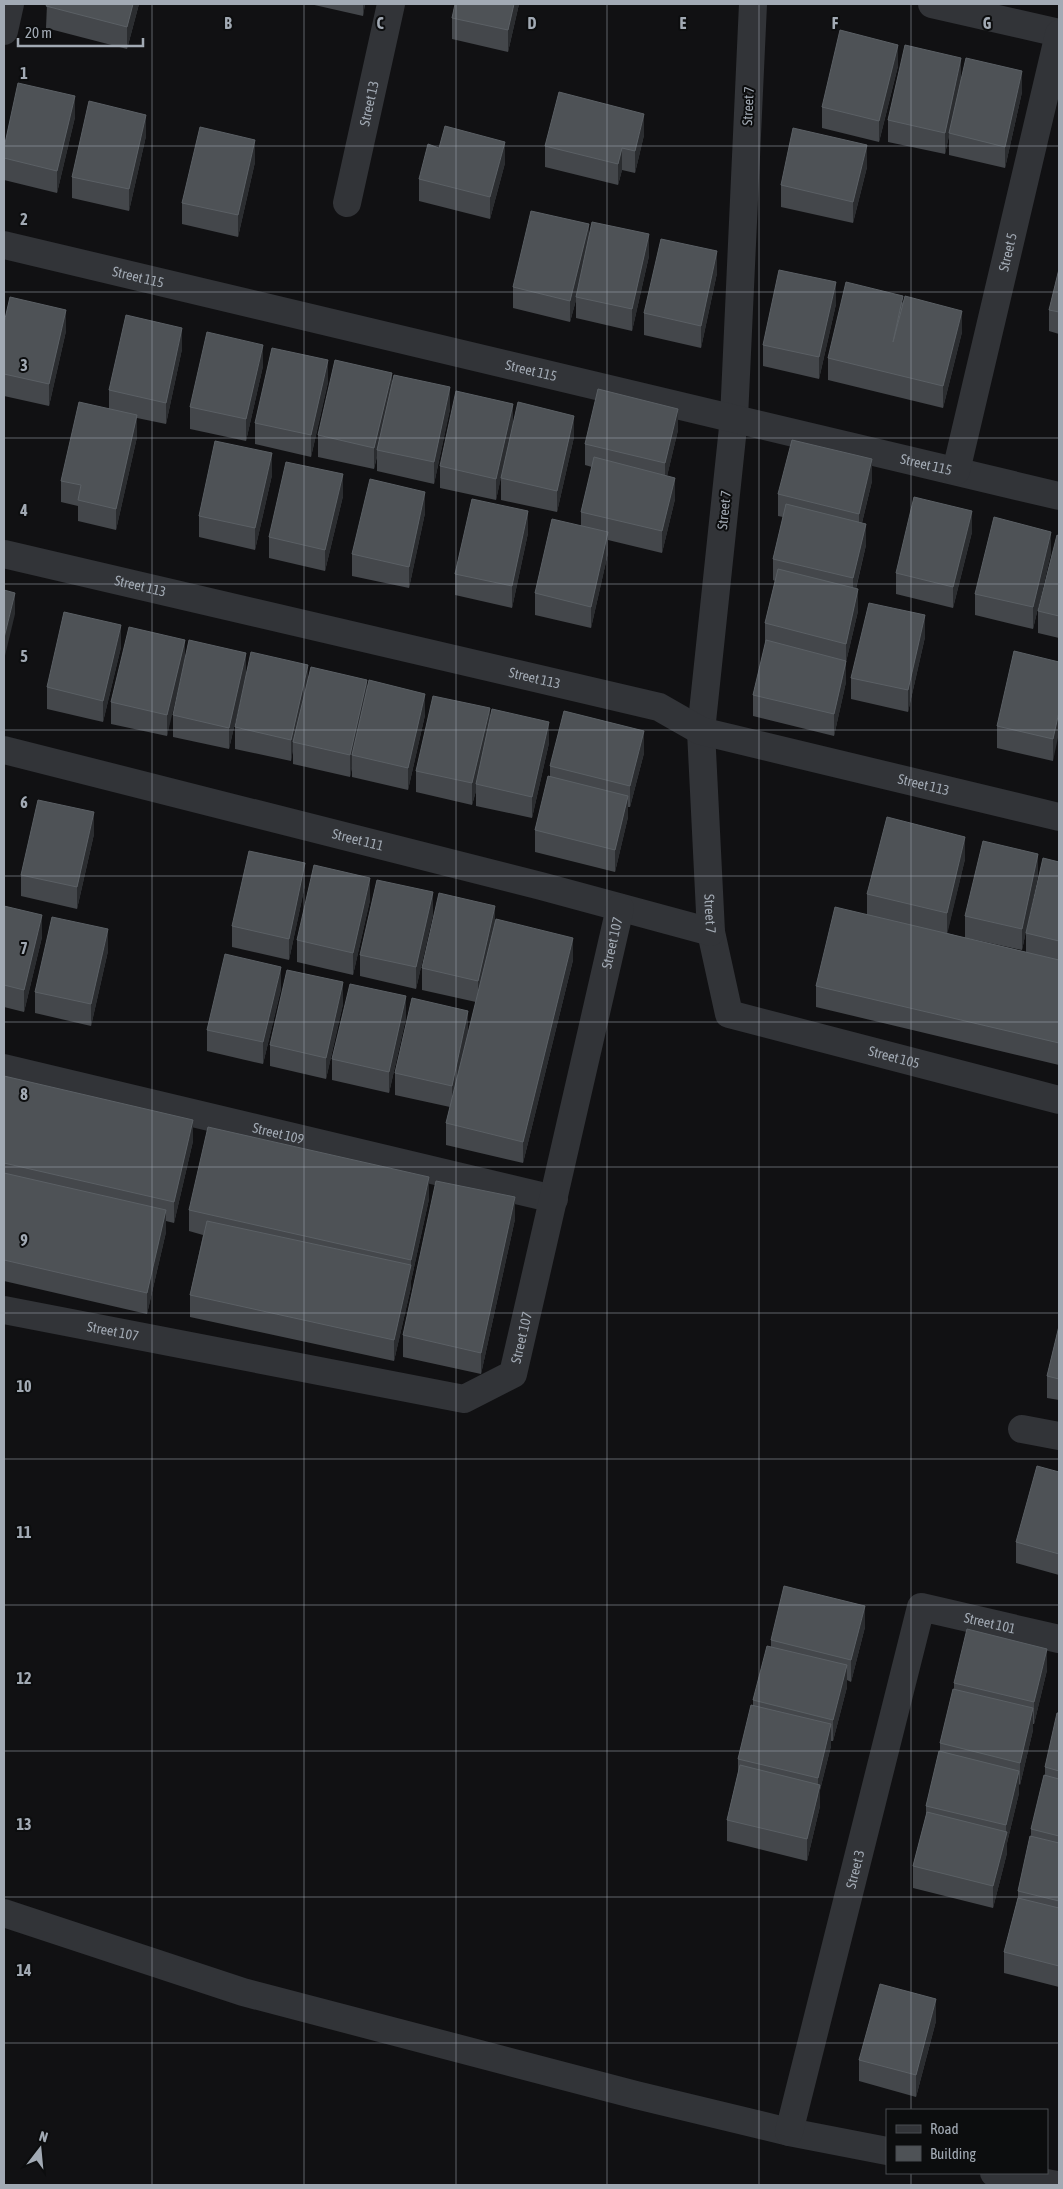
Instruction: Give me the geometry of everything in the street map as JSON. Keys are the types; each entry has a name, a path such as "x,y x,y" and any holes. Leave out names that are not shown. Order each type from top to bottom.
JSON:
{"street":[{"path":"4,31 10,4"},
{"name":"Street 13","path":"347,203 392,4"},
{"name":"Street 7","path":"729,1014 711,932 701,731 734,418 753,4"},
{"path":"932,4 1059,34"},
{"name":"Street 5","path":"956,471 1059,34"},
{"name":"Street 115","path":"4,245 1059,496"},
{"name":"Street 113","path":"4,554 659,708 701,731 1059,818"},
{"name":"Street 111","path":"4,750 541,886 711,932"},
{"name":"Street 107","path":"4,1310 464,1399 513,1374 620,908"},
{"name":"Street 105","path":"729,1014 1059,1100"},
{"name":"Street 109","path":"4,1068 554,1199"},
{"path":"1022,1429 1059,1436"},
{"name":"Street 101","path":"921,1607 1059,1639"},
{"name":"Street 3","path":"789,2132 921,1607"},
{"path":"4,1913 243,1992 636,2095 789,2132 886,2151"},
{"path":"999,2174 1057,2185"}],"building":[{"path":"47,4 133,4 127,27 46,6"},
{"path":"455,4 514,4 508,30 452,18"},
{"path":"840,30 898,45 879,121 822,107"},
{"path":"905,45 961,58 945,133 888,120"},
{"path":"966,58 1022,71 1005,147 949,133"},
{"path":"18,83 75,96 57,171 4,158 4,148"},
{"path":"559,92 644,114 635,151 622,148 618,164 545,146"},
{"path":"89,101 146,115 129,189 72,177"},
{"path":"445,126 505,142 490,197 419,179 428,144 439,148"},
{"path":"200,127 255,140 238,215 182,203"},
{"path":"793,128 867,145 853,202 781,185"},
{"path":"531,211 589,224 570,301 513,287"},
{"path":"592,222 649,234 632,309 576,297"},
{"path":"661,239 717,251 701,326 644,313"},
{"path":"1059,269 1059,312 1049,310"},
{"path":"779,270 836,282 819,357 763,345"},
{"path":"846,282 903,296 893,342 905,296 962,311 943,386 828,358"},
{"path":"10,297 66,310 49,384 4,374 4,323"},
{"path":"126,315 182,328 166,403 109,390"},
{"path":"207,332 263,345 246,419 190,407"},
{"path":"272,348 328,360 311,435 255,423"},
{"path":"335,360 392,373 374,448 318,435"},
{"path":"394,375 450,387 434,462 377,450"},
{"path":"598,389 678,409 665,463 585,444"},
{"path":"456,391 513,404 496,479 440,466"},
{"path":"79,402 137,415 116,509 78,500 81,485 61,481"},
{"path":"518,402 574,416 557,491 501,478"},
{"path":"792,440 872,459 859,514 778,494"},
{"path":"215,441 272,453 255,528 199,516"},
{"path":"594,457 675,478 662,531 581,512"},
{"path":"286,462 343,474 325,550 269,537"},
{"path":"370,479 425,492 409,567 352,554"},
{"path":"914,497 972,511 953,587 896,573"},
{"path":"472,499 528,511 512,586 455,574"},
{"path":"786,504 866,524 853,578 773,559"},
{"path":"994,517 1051,532 1033,607 975,594"},
{"path":"552,519 608,532 591,607 535,593"},
{"path":"1057,535 1059,536 1059,616 1038,611"},
{"path":"778,569 858,589 846,644 765,623"},
{"path":"4,590 15,593 4,638"},
{"path":"869,603 925,615 908,690 851,678"},
{"path":"64,612 121,625 103,701 47,687"},
{"path":"129,627 185,640 167,715 111,702"},
{"path":"189,640 246,653 229,728 173,715"},
{"path":"766,640 846,661 834,714 753,695"},
{"path":"1014,651 1059,662 1059,712 1053,739 997,726"},
{"path":"251,652 308,665 291,740 235,727"},
{"path":"311,667 367,680 350,755 293,742"},
{"path":"369,680 425,694 408,768 352,755"},
{"path":"433,696 490,708 472,783 416,771"},
{"path":"492,709 549,722 532,797 476,784"},
{"path":"564,711 644,731 630,786 550,766"},
{"path":"548,776 628,796 615,850 535,830"},
{"path":"38,800 94,812 77,887 21,875"},
{"path":"887,817 965,837 947,913 867,894"},
{"path":"983,841 1038,854 1022,929 965,916"},
{"path":"249,851 305,863 289,939 232,926"},
{"path":"1043,858 1059,862 1059,941 1026,933"},
{"path":"314,865 370,878 353,953 297,940"},
{"path":"377,880 433,892 416,967 360,955"},
{"path":"439,893 495,906 478,981 422,968"},
{"path":"4,906 42,915 24,990 4,985"},
{"path":"835,907 1059,960 1059,1043 816,986"},
{"path":"52,917 108,929 91,1004 35,992"},
{"path":"496,919 573,938 523,1142 446,1123"},
{"path":"225,954 281,967 263,1042 207,1030"},
{"path":"287,970 343,982 326,1058 270,1045"},
{"path":"350,984 406,996 389,1072 332,1059"},
{"path":"412,998 468,1011 452,1086 395,1073"},
{"path":"4,1076 193,1120 174,1202 4,1163"},
{"path":"208,1127 429,1177 411,1260 189,1210"},
{"path":"4,1173 166,1210 147,1293 4,1260"},
{"path":"436,1181 515,1197 481,1353 403,1335"},
{"path":"207,1221 411,1265 394,1340 190,1295"},
{"path":"1059,1326 1059,1379 1047,1376"},
{"path":"1037,1466 1059,1472 1059,1554 1016,1542"},
{"path":"784,1586 865,1606 851,1660 771,1640"},
{"path":"967,1629 1047,1649 1034,1702 954,1683"},
{"path":"767,1646 847,1665 833,1720 753,1700"},
{"path":"953,1689 1033,1708 1020,1763 940,1743"},
{"path":"751,1705 831,1724 818,1778 738,1759"},
{"path":"1057,1713 1059,1713 1059,1771 1045,1767"},
{"path":"939,1751 1019,1771 1006,1825 926,1806"},
{"path":"740,1765 820,1785 807,1839 727,1820"},
{"path":"1044,1775 1059,1779 1059,1836 1031,1829"},
{"path":"927,1812 1007,1832 993,1886 913,1866"},
{"path":"1030,1836 1059,1843 1059,1901 1018,1891"},
{"path":"1018,1898 1059,1908 1059,1966 1004,1952"},
{"path":"880,1984 936,1999 916,2075 859,2060"}]}
